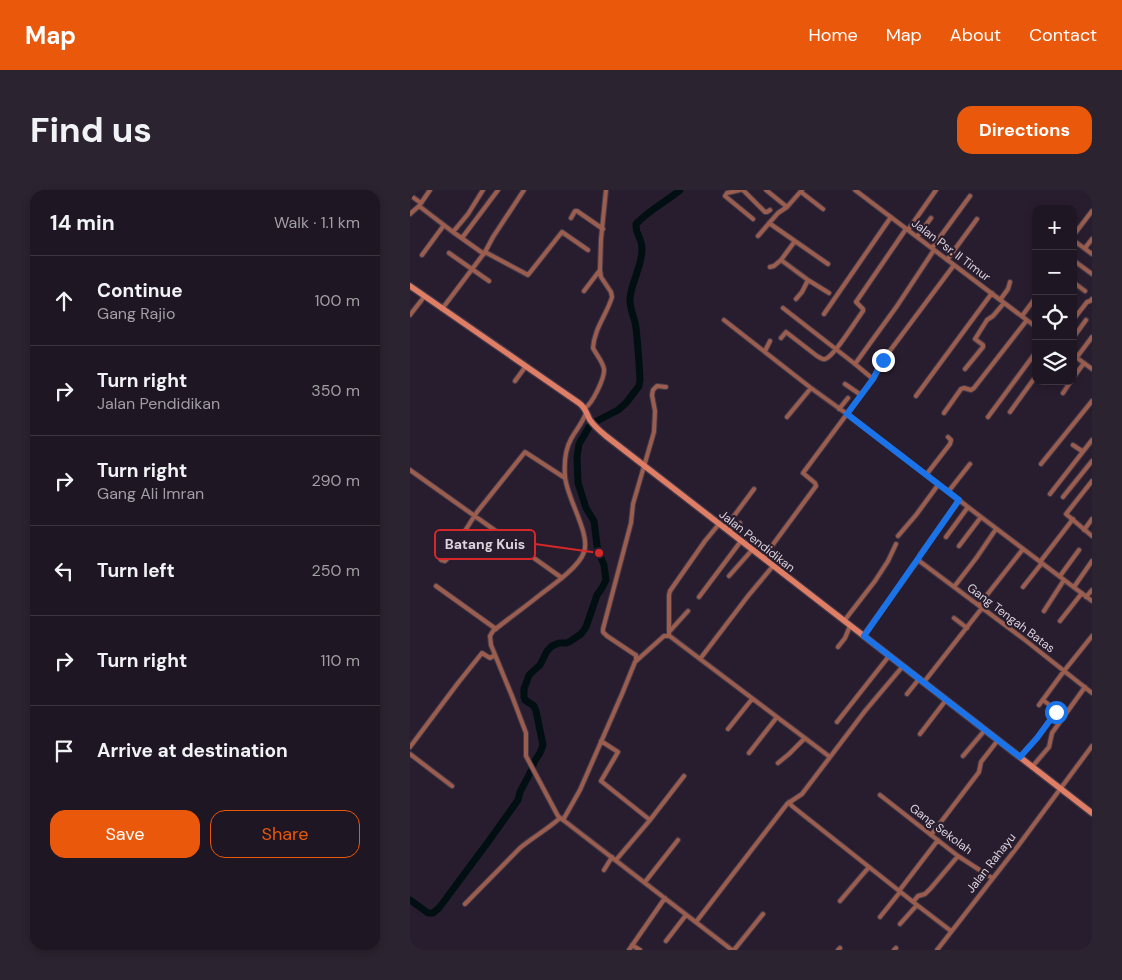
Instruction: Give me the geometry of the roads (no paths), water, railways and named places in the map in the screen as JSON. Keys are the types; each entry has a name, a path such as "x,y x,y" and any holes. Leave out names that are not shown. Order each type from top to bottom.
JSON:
{"main road":[{"name":"Jalan Pendidikan","path":"410,286 572,398 586,410 596,428 719,524 728,528 752,550 1092,813"}],"street":[{"path":"410,214 430,190"},
{"path":"453,232 468,214 483,190"},
{"path":"462,238 498,190"},
{"path":"442,309 485,253 493,237 524,190"},
{"path":"606,190 600,270 612,297 593,345 604,373 567,447 565,459 565,478 586,545 583,556 562,578 492,631 490,636 491,645 526,734 526,756 558,816 732,950 763,914"},
{"path":"754,219 725,196 727,192 741,190 765,212 770,210"},
{"path":"766,190 787,207"},
{"name":"Jalan Psr. II Timur","path":"855,190 1032,324"},
{"path":"781,338 786,332 817,356 824,359 837,349 864,310 856,302 936,190"},
{"path":"758,236 769,222 802,191 823,209"},
{"path":"410,195 444,226 485,253 529,275 562,232 588,250"},
{"path":"855,364 902,298 970,196"},
{"path":"571,218 575,211 577,211 603,229"},
{"path":"1077,234 1092,211"},
{"path":"824,314 891,217"},
{"path":"917,237 931,218"},
{"path":"948,260 977,219"},
{"path":"769,222 828,264"},
{"path":"422,255 444,226"},
{"path":"1085,248 1092,239"},
{"path":"770,267 781,260 795,241"},
{"path":"1077,241 1092,254"},
{"path":"449,253 489,281"},
{"path":"781,260 808,280 829,292"},
{"path":"1077,263 1092,274"},
{"path":"763,558 816,486 815,482 803,473 873,379 883,360 954,265"},
{"path":"584,291 600,270"},
{"path":"796,299 808,280"},
{"path":"965,369 983,347 975,339 987,320 993,316 1010,282"},
{"path":"1077,285 1084,291"},
{"path":"916,396 992,293"},
{"path":"410,316 424,297"},
{"path":"1077,315 1087,302 1090,302 1092,299"},
{"path":"1022,316 1032,302"},
{"path":"783,308 873,379"},
{"path":"724,320 810,388 847,414 1092,601"},
{"path":"944,413 962,388 971,390 974,388 1027,320"},
{"path":"1077,332 1086,320"},
{"path":"1077,354 1092,337"},
{"path":"765,351 770,341"},
{"path":"988,417 1032,357"},
{"path":"1077,358 1092,369"},
{"path":"1077,373 1084,363"},
{"path":"515,382 526,366"},
{"path":"1010,412 1032,382"},
{"path":"845,384 861,395"},
{"path":"1063,392 1068,385"},
{"path":"465,904 520,848 562,819 580,790 635,662 636,657 634,654 607,636 603,629 654,426 653,390 657,386 666,387"},
{"path":"787,417 810,388"},
{"path":"839,409 848,398"},
{"path":"1041,464 1092,400"},
{"path":"926,475 950,444 951,440 948,437"},
{"path":"1050,494 1092,440"},
{"path":"1073,445 1082,451"},
{"path":"438,555 442,560 446,561 475,515 526,452 565,478"},
{"path":"1063,497 1092,461"},
{"path":"948,492 970,464"},
{"path":"410,470 562,578"},
{"path":"1091,483 1066,514 1092,536"},
{"path":"898,536 938,484"},
{"path":"728,528 754,489"},
{"path":"864,636 959,500"},
{"path":"946,537 968,508"},
{"path":"959,546 981,518"},
{"path":"1023,587 1073,519"},
{"path":"1084,530 1092,519"},
{"path":"728,528 740,523"},
{"path":"667,635 670,591 719,524"},
{"path":"954,588 996,529"},
{"path":"699,597 741,541"},
{"path":"844,621 874,581 893,552 896,544"},
{"path":"907,694 922,680 967,628 1023,549"},
{"path":"729,576 752,550"},
{"path":"1060,576 1079,550"},
{"name":"Gang Tengah Batas","path":"918,560 1092,692"},
{"path":"1074,587 1092,561"},
{"path":"700,659 773,566"},
{"path":"1044,611 1064,580"},
{"path":"436,586 496,629"},
{"path":"1086,597 1092,590"},
{"path":"1060,621 1082,593"},
{"path":"635,662 667,635 688,611"},
{"path":"954,618 967,628"},
{"path":"838,646 845,638 850,626"},
{"path":"667,635 830,757"},
{"path":"1040,705 1092,636"},
{"path":"410,747 482,653 490,658 495,655"},
{"path":"837,722 889,656"},
{"path":"696,922 790,802 802,794 865,711 903,666"},
{"path":"1032,767 1049,747 1052,734 1085,687"},
{"path":"728,729 752,699"},
{"path":"920,734 946,700"},
{"path":"1020,757 1057,711 1043,700"},
{"path":"749,753 777,717"},
{"path":"963,756 985,730"},
{"path":"778,763 805,738"},
{"path":"931,835 980,772 981,762 998,740"},
{"path":"601,741 618,752 601,781 650,820"},
{"name":"Jalan Rahayu","path":"938,950 1092,746"},
{"path":"410,754 452,786"},
{"path":"616,860 684,776"},
{"name":"Gang Sekolah","path":"880,796 958,856 992,878"},
{"path":"790,802 792,806 915,904 952,931"},
{"path":"645,882 678,840"},
{"path":"880,917 938,840"},
{"path":"900,924 920,895 925,894 931,888 958,856"},
{"path":"604,870 612,857"},
{"path":"840,901 869,867"},
{"path":"629,950 665,898"},
{"path":"666,941 686,915"},
{"path":"632,945 640,950"}],"waterway":[{"path":"410,900 428,913 433,913 439,908 518,800 543,745 536,711 534,706 525,700 524,697 524,689 529,675 540,665 547,651 552,646 569,642 581,634 586,627 597,595 606,580 604,565 597,545 594,521 586,508 578,483 577,457 579,444 589,427 618,410 639,386 637,334 630,302 631,292 642,255 642,245 636,224 646,214 680,190"}],"place":[{"name":"Batang Kuis","path":"599,553"}]}
